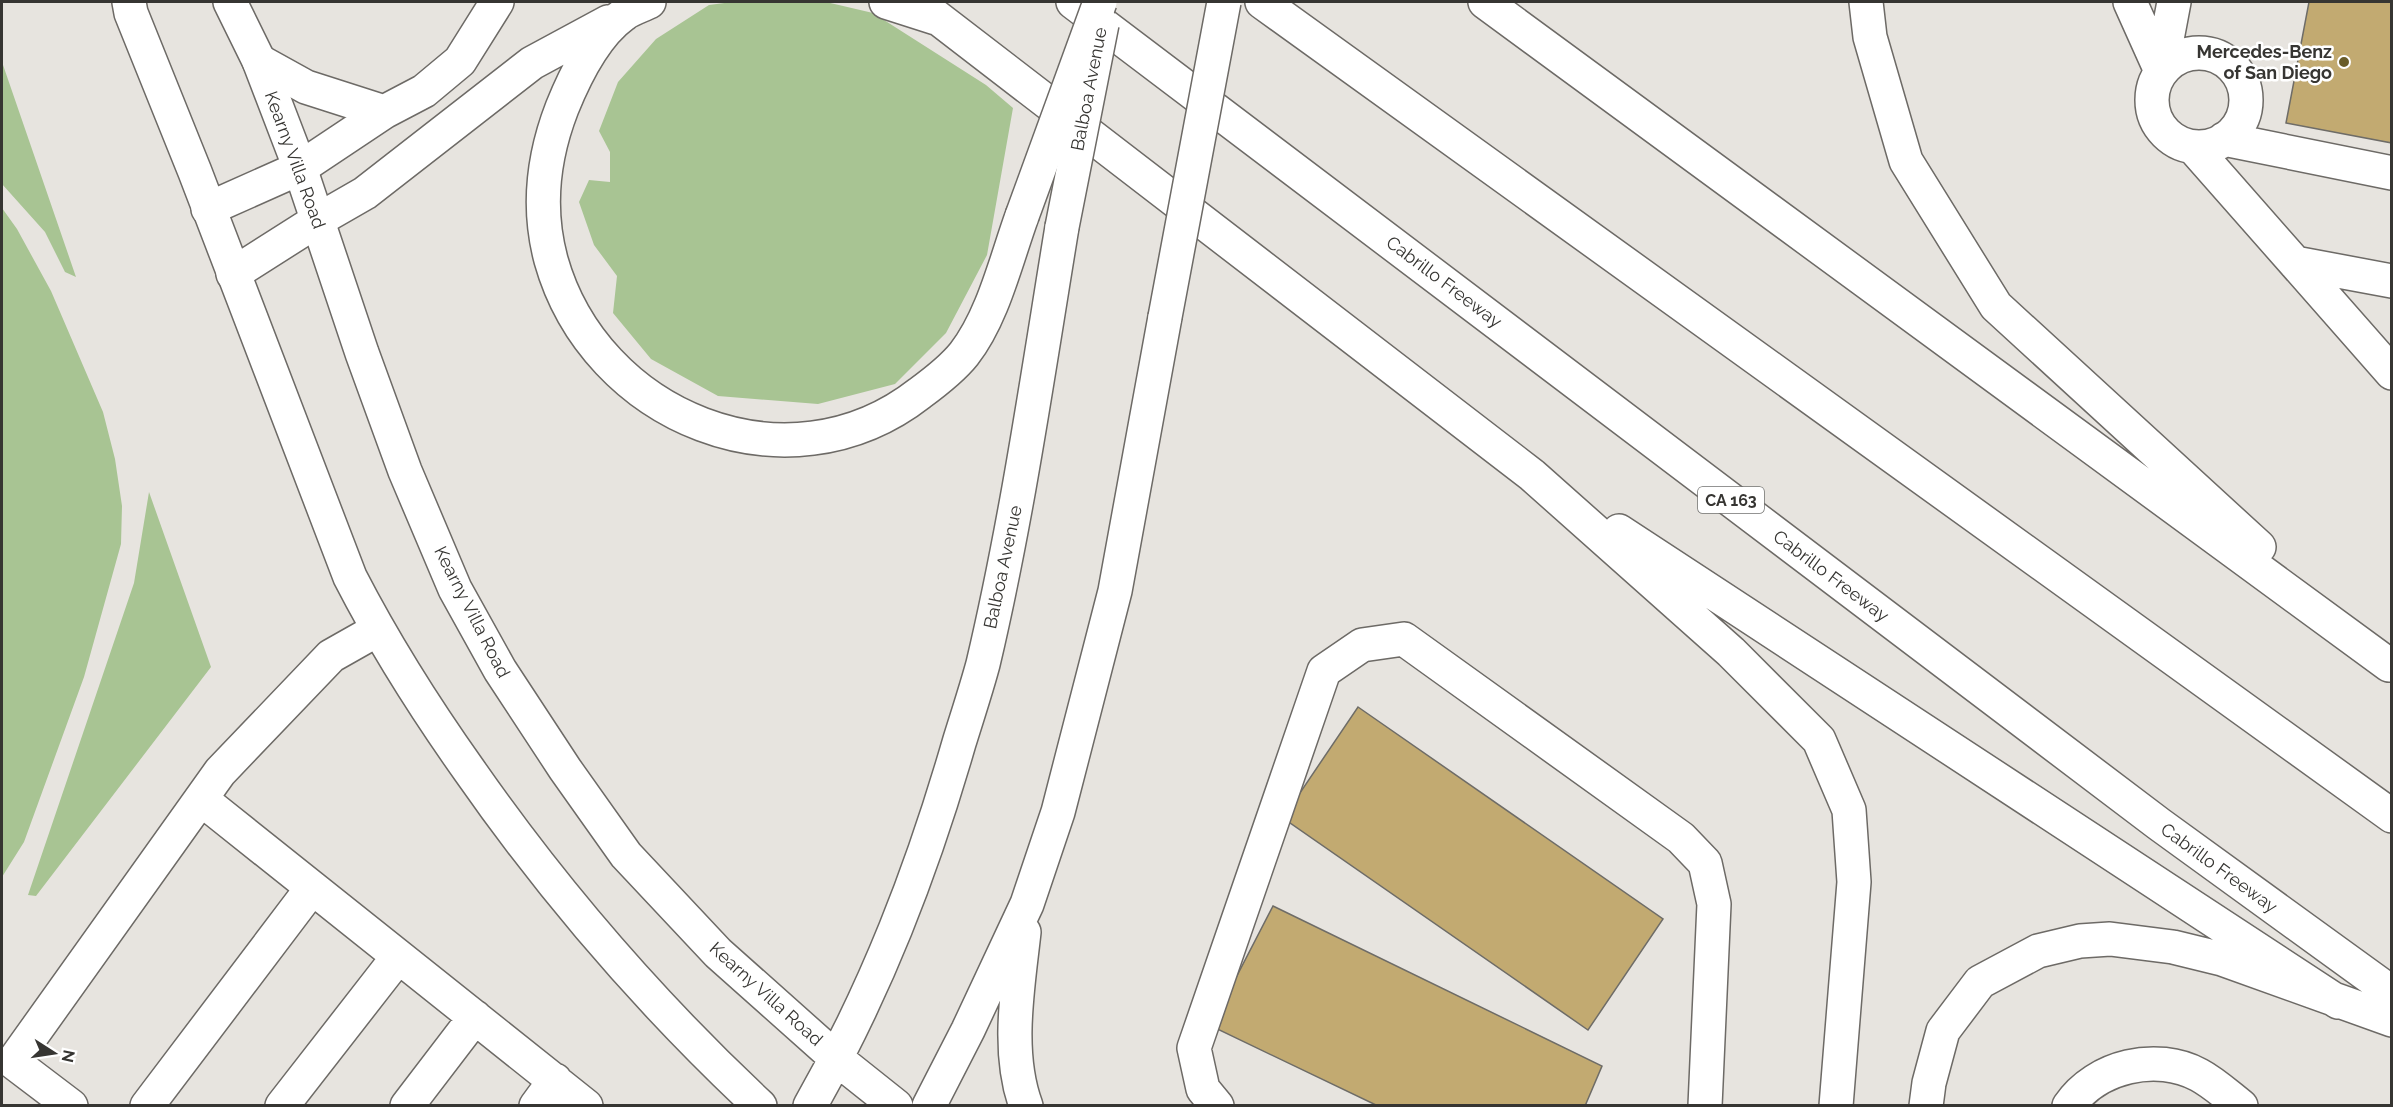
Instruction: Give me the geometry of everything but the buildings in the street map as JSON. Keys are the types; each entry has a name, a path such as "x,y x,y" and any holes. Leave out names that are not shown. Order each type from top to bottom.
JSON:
{"main road":[{"path":"129,2 350,577 377,630 428,711 498,811 576,912 707,1057 760,1106"},
{"name":"Kearny Villa Road","path":"230,2 259,61 300,168 362,353 405,471 456,589 500,670 565,769 626,855 718,953 837,1059 896,1106"},
{"path":"208,209 300,168 384,112 424,92 460,61 497,2"},
{"path":"886,2 928,10 1532,475 1731,652 1819,740 1849,810 1854,882 1836,1106"},
{"name":"Cabrillo Freeway","path":"1073,2 2150,817 2391,993"},
{"path":"636,8 604,33 589,54 558,119 550,142 544,174 543,210 551,261 561,287 586,335 615,369 634,386 681,416 735,436 766,440 796,440 855,429 892,413 932,383 963,354 985,319 1100,2"},
{"name":"Balboa Avenue","path":"810,1106 837,1059 875,981 908,900 939,813 982,665 1012,527 1062,227 1107,2"},
{"path":"929,1106 968,1030 1027,904 1058,812 1115,591 1224,2"},
{"path":"1262,2 2391,816"},
{"path":"1485,2 2390,666"},
{"path":"1866,2 1870,37 1906,161 1996,306 2390,666"},
{"path":"2130,2 2161,71"},
{"path":"2161,71 2173,60 2188,54 2205,53 2220,58 2233,67 2242,81 2245,97 2244,114 2236,128 2224,139 2209,146 2193,147 2177,142 2164,132 2155,118 2151,102 2154,86 2161,71 2174,2"},
{"path":"234,274 365,193 532,63 636,8"},
{"path":"259,61 306,87 384,112"},
{"path":"2224,139 2391,173"},
{"path":"2193,147 2391,373"},
{"path":"2295,262 2391,281"},
{"path":"1532,475 2338,1002"},
{"path":"71,1106 13,1062 220,772 331,656 377,630"},
{"path":"1217,1106 1203,1089 1194,1048 1324,671 1362,645 1404,639 1681,838 1705,863 1714,904 1705,1106"},
{"path":"201,799 475,1017 545,1093 586,1106"},
{"path":"147,1106 312,888"},
{"path":"1026,1106 1016,1054 1017,997 1027,904"},
{"path":"1926,1106 1929,1083 1943,1031 1980,982 2038,951 2080,941 2110,939 2173,946 2222,959 2391,1020"},
{"path":"282,1106 398,957"},
{"path":"407,1106 475,1017"},
{"path":"2069,1106 2075,1096 2102,1076 2133,1065 2167,1064 2199,1074 2241,1106"}],"green space":[{"path":"732,2 826,2 873,13 986,85 1013,108 987,255 946,333 895,384 818,404 718,396 651,359 613,313 617,276 594,245 579,202 589,180 610,182 610,152 599,131 618,82 656,39 709,5"},
{"path":"2,62 76,277 65,272 45,232 2,184"},
{"path":"2,208 17,229 51,291 103,412 115,459 122,506 121,544 84,677 24,842 2,877"},
{"path":"149,492 211,667 36,896 28,895 134,583"}],"place":[{"name":"Mercedes-Benz of San Diego","path":"2344,62"}]}
